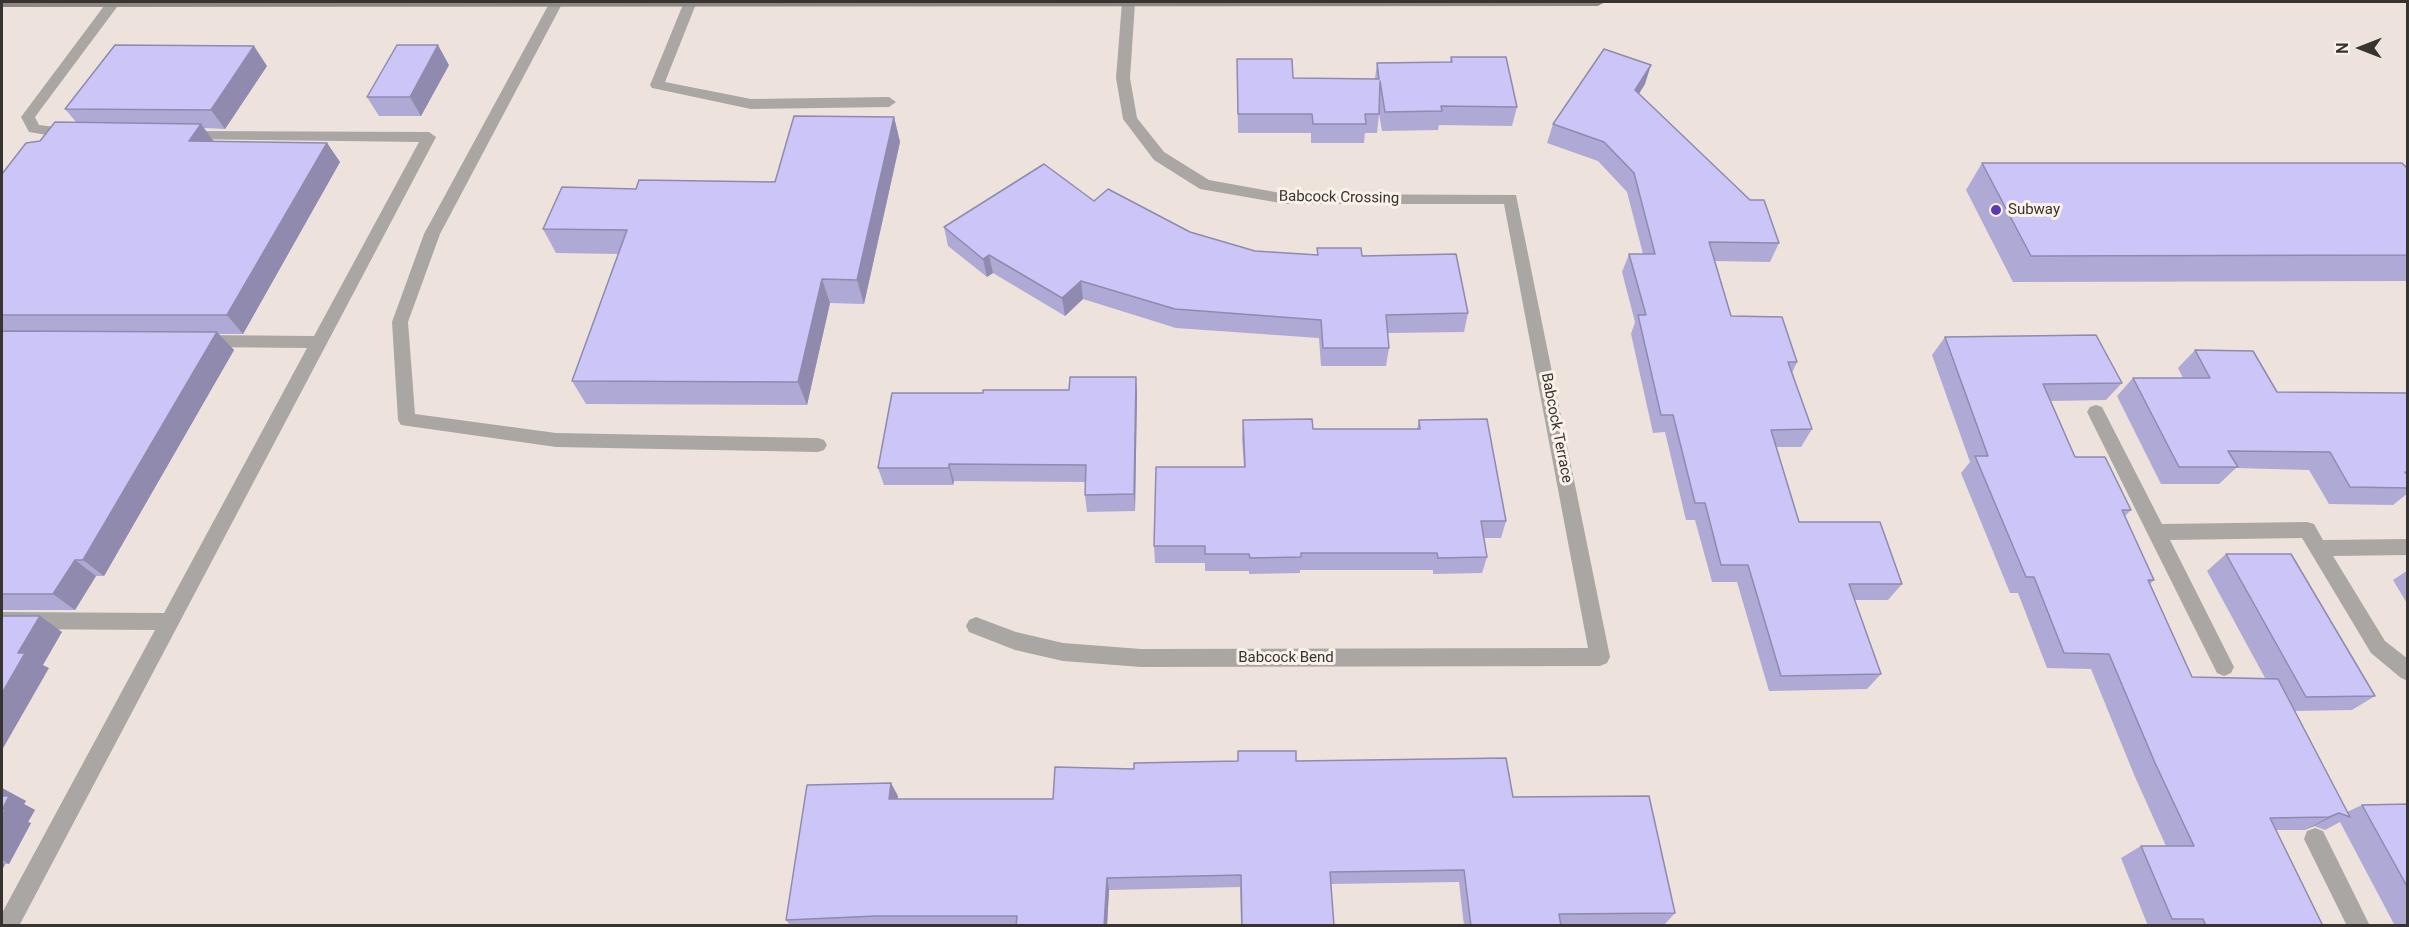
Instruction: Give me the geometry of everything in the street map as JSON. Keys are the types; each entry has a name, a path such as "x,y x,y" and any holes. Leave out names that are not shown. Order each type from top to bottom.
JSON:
{"main road":[{"path":"2,3 1598,2"}],"street":[{"path":"90,135 34,129 28,117 113,3"},
{"name":"Babcock Crossing","path":"1128,3 1123,78 1130,119 1159,156 1205,185 1286,200 1511,199"},
{"path":"555,4 432,234 400,322 407,420 556,440 818,445"},
{"path":"689,4 657,85 751,104 889,102"},
{"path":"7,926 429,137 173,135"},
{"name":"Babcock Terrace","path":"1511,199 1600,657"},
{"path":"190,341 320,342"},
{"path":"2096,412 2224,667"},
{"path":"2158,532 2307,531 2378,647 2408,672"},
{"path":"2317,548 2408,547"},
{"path":"2,620 169,622"},
{"name":"Babcock Bend","path":"976,626 1015,641 1063,652 1141,658 1600,657"},
{"path":"2315,839 2359,926"}],"building":[{"path":"115,45 254,46 211,110 65,109"},
{"path":"397,45 438,45 410,97 367,97"},
{"path":"1604,49 1651,65 1635,90 1750,200 1764,200 1779,243 1709,242 1731,316 1782,317 1797,362 1788,362 1812,429 1771,430 1799,522 1880,522 1902,584 1849,584 1881,674 1781,676 1748,565 1721,565 1705,503 1695,503 1673,415 1661,415 1638,315 1646,315 1629,254 1655,254 1634,173 1604,142 1553,124"},
{"path":"1451,57 1506,57 1517,107 1441,106 1442,111 1385,112 1380,81 1379,114 1365,114 1366,124 1313,124 1312,114 1238,114 1237,59 1292,59 1293,78 1379,79 1377,63 1452,62"},
{"path":"794,116 894,117 857,280 822,279 798,382 572,381 627,230 543,229 562,187 636,189 639,180 775,182"},
{"path":"55,122 201,124 189,141 327,143 227,315 2,315 2,174 26,143 40,141"},
{"path":"1982,163 2402,163 2408,169 2408,255 2031,256"},
{"path":"1044,164 1094,201 1108,189 1190,232 1255,251 1318,255 1317,248 1361,248 1362,256 1456,254 1468,313 1386,315 1389,348 1323,348 1321,320 1175,309 1081,281 1062,298 989,255 983,259 944,227"},
{"path":"2,331 217,332 83,560 75,560 53,594 2,594"},
{"path":"2096,335 2122,383 2043,384 2075,457 2105,457 2131,510 2122,510 2154,580 2148,580 2192,677 2278,679 2350,817 2339,813 2329,817 2270,818 2323,926 2206,926 2203,919 2172,919 2141,846 2194,846 2155,763 2109,654 2064,653 2034,577 2026,577 1975,456 1988,456 1945,337"},
{"path":"2195,350 2253,351 2277,392 2408,393 2408,472 2405,472 2408,476 2408,488 2350,487 2330,452 2228,451 2238,467 2179,467 2133,378 2210,378"},
{"path":"1070,377 1136,377 1134,494 1085,495 1086,465 949,464 949,468 878,468 892,393 1069,390"},
{"path":"1312,419 1313,429 1420,429 1419,420 1487,419 1506,521 1481,521 1487,557 1438,558 1437,553 1301,553 1301,557 1250,558 1249,554 1205,554 1205,546 1154,546 1156,467 1245,467 1243,420"},
{"path":"2226,554 2291,554 2375,696 2306,697"},
{"path":"2,616 40,616 18,653 25,653 2,693"},
{"path":"1238,751 1296,751 1296,761 1506,758 1513,797 1649,796 1675,913 1559,914 1561,926 1471,926 1464,870 1330,872 1334,926 1242,926 1241,875 1107,878 1104,926 1016,926 1017,916 876,916 786,920 807,785 891,783 889,799 1053,799 1055,767 1134,769 1134,763 1238,761"},
{"path":"2,796 9,796 2,810"},
{"path":"2408,804 2408,888 2362,805"}],"place":[{"name":"Subway","path":"1996,210"}]}
